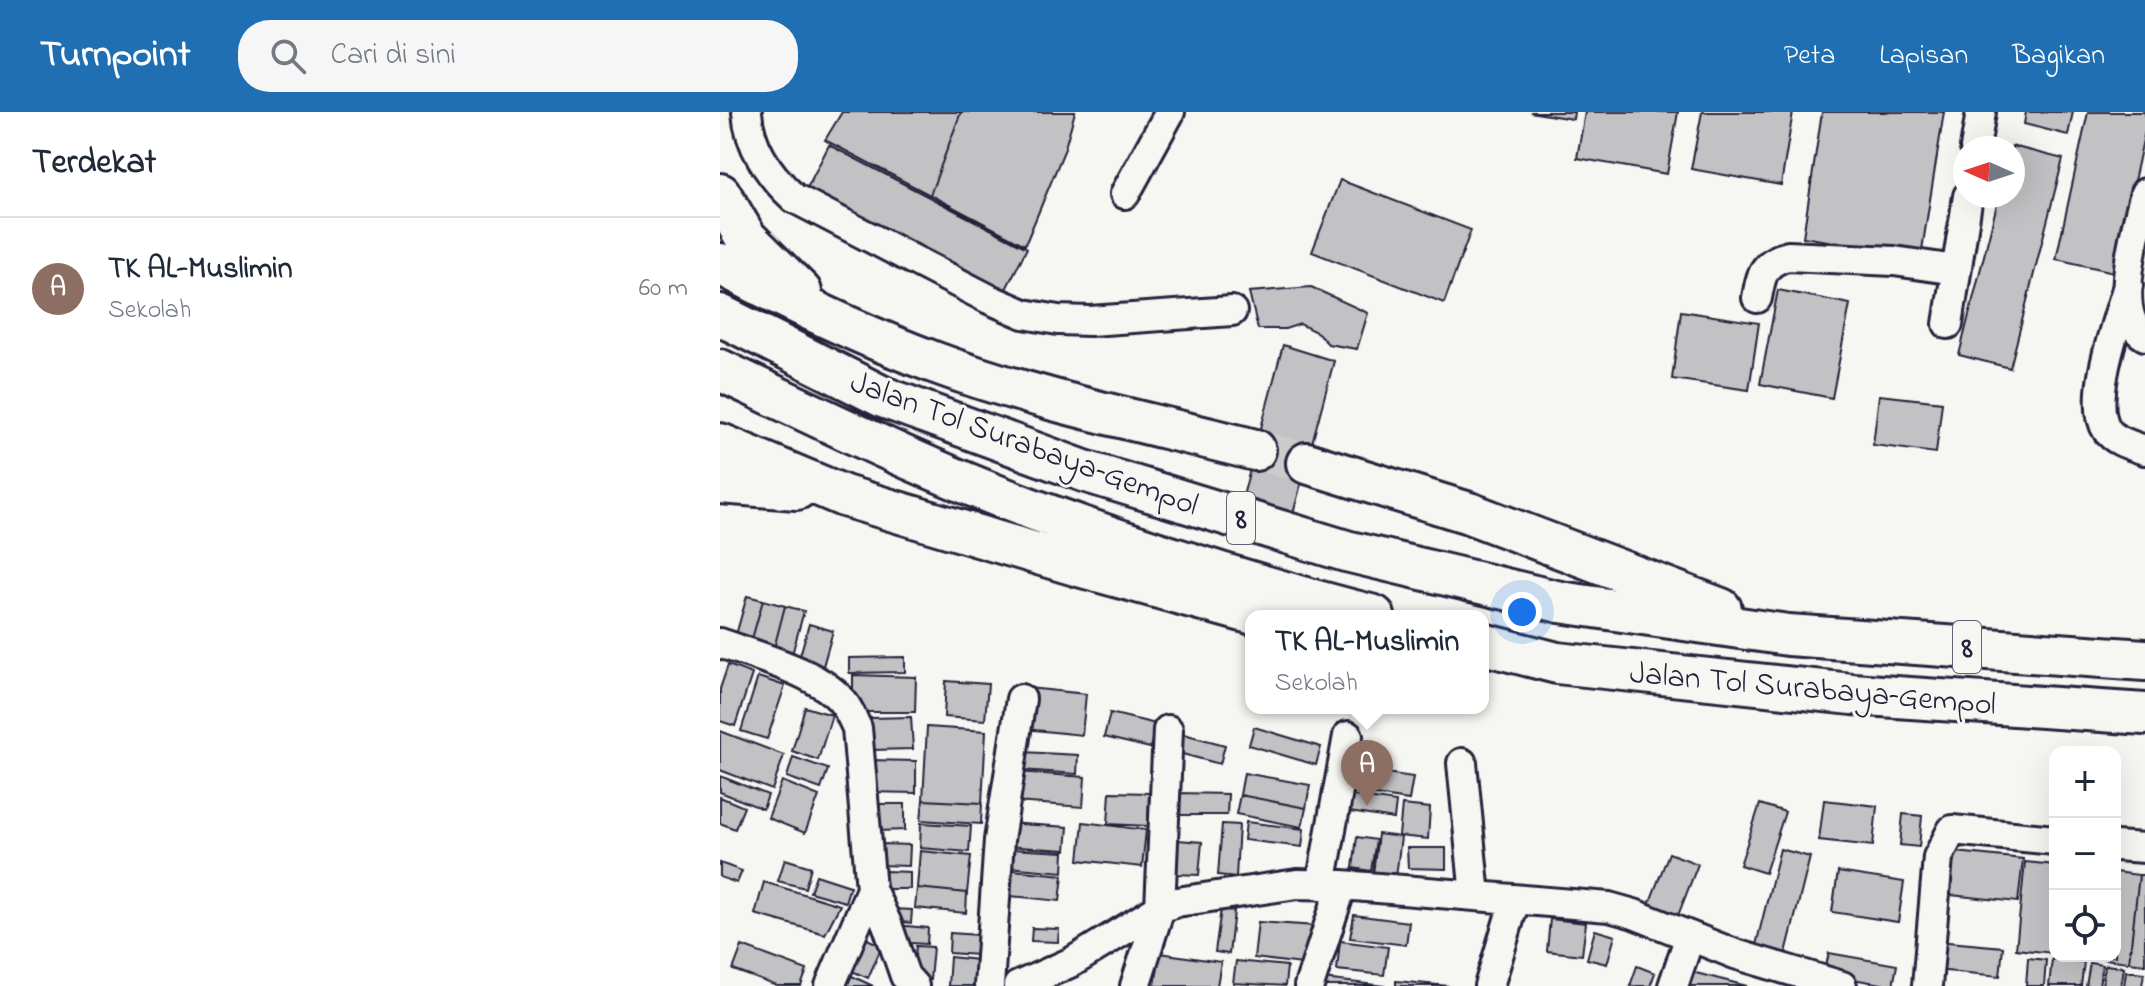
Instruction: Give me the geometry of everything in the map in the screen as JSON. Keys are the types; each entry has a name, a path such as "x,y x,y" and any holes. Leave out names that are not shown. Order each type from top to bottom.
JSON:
{"highway":[{"path":"720,194 746,238 830,320"},
{"path":"720,264 830,320 938,364 1032,393 1255,450"},
{"name":"Jalan Tol Surabaya–Gempol","path":"720,315 883,397 1084,471 1346,551 1560,602 1788,635 2145,660"},
{"name":"Jalan Tol Surabaya–Gempol","path":"720,370 859,437 1052,517 1293,596 1350,610"},
{"path":"720,444 844,496 1245,612"},
{"path":"1307,463 1469,513 1788,635"},
{"path":"720,483 765,485 844,496"},
{"name":"Jalan Tol Surabaya–Gempol","path":"1489,646 1557,663 1852,694 2145,714"},
{"path":"1489,656 1557,663"}],"street":[{"path":"747,112 759,154 775,181 794,198 1024,314 1090,321 1232,311"},
{"path":"1125,194 1170,112"},
{"path":"1977,136 1981,112"},
{"path":"2145,193 2130,251 2128,285 2131,317 2135,329 2145,336"},
{"path":"1948,324 1966,208"},
{"path":"1757,298 1761,273 1766,266 1788,256 1894,261 1956,270"},
{"path":"2128,285 2102,380 2102,414 2107,431 2145,450"},
{"path":"720,643 812,679 845,704 857,728 871,889 905,976 914,986"},
{"path":"989,986 999,840 1021,699"},
{"path":"1135,986 1160,908 1168,730"},
{"path":"1309,986 1332,885 1348,736"},
{"path":"1462,763 1475,896"},
{"path":"1927,986 1938,857 1952,830 2049,839"},
{"path":"2121,846 2145,848"},
{"path":"1018,986 1072,962 1160,908 1177,902 1297,884 1609,907 1735,954 1842,986"},
{"path":"830,986 871,889"},
{"path":"1489,986 1515,900"},
{"path":"1673,986 1690,936"}],"building":[{"path":"842,112 961,112 930,195 825,140"},
{"path":"961,112 1075,112 1064,151 1025,245 930,195"},
{"path":"1530,112 1574,112 1573,119"},
{"path":"1585,112 1678,112 1667,174 1577,158"},
{"path":"1702,112 1793,112 1781,185 1691,169"},
{"path":"1822,112 1944,112 1921,256 1803,237"},
{"path":"2026,112 2073,112 2068,135 2024,124"},
{"path":"2088,112 2145,112 2145,131 2114,272 2056,259"},
{"path":"829,145 1027,248 1002,297 804,194"},
{"path":"2025,149 2063,159 2010,368 1959,355 1996,208 2025,208"},
{"path":"1340,180 1471,230 1444,303 1312,252"},
{"path":"1311,287 1368,313 1357,349 1328,344 1318,333 1300,324 1285,329 1258,329 1249,292"},
{"path":"1778,290 1850,304 1832,398 1760,384"},
{"path":"1681,311 1759,323 1749,390 1672,379"},
{"path":"1283,345 1334,361 1290,525 1239,511"},
{"path":"1879,395 1942,402 1936,453 1873,445"},
{"path":"747,596 763,600 750,646 734,642"},
{"path":"763,600 785,606 773,652 750,646"},
{"path":"785,606 804,611 791,658 773,652"},
{"path":"809,624 833,631 821,673 797,666"},
{"path":"905,657 905,672 849,673 849,658"},
{"path":"728,665 752,674 735,726 720,721 720,689"},
{"path":"853,675 916,677 915,712 853,712"},
{"path":"758,677 785,686 767,739 741,731"},
{"path":"946,681 988,684 985,720 944,717"},
{"path":"1028,688 1086,694 1082,735 1025,729"},
{"path":"805,707 832,715 818,760 792,751"},
{"path":"1110,713 1156,724 1150,748 1104,737"},
{"path":"911,717 913,749 871,750 871,718"},
{"path":"927,727 986,731 982,803 923,800"},
{"path":"1254,727 1321,747 1316,765 1249,745"},
{"path":"720,731 784,755 772,790 720,770"},
{"path":"1176,732 1225,745 1220,764 1171,751"},
{"path":"1023,752 1078,755 1077,774 1021,770"},
{"path":"793,757 828,769 821,789 787,777"},
{"path":"868,760 916,761 916,793 867,792"},
{"path":"1346,767 1413,777 1409,800 1342,790"},
{"path":"1018,772 1085,777 1083,807 1016,802"},
{"path":"1244,773 1310,785 1306,808 1240,795"},
{"path":"720,776 768,795 763,809 720,792"},
{"path":"782,781 819,796 805,833 768,818"},
{"path":"1110,792 1149,793 1148,826 1108,824"},
{"path":"1178,793 1228,794 1227,815 1178,815"},
{"path":"1339,794 1396,802 1394,819 1337,810"},
{"path":"1240,795 1306,808 1302,827 1236,814"},
{"path":"720,797 744,807 735,829 720,823"},
{"path":"923,800 982,803 981,824 921,820"},
{"path":"1824,800 1877,806 1873,846 1819,840"},
{"path":"878,804 905,804 905,830 878,831"},
{"path":"1760,804 1785,812 1765,873 1740,865"},
{"path":"1402,805 1430,808 1428,839 1399,836"},
{"path":"1903,814 1922,816 1919,847 1900,845"},
{"path":"1083,822 1146,830 1142,867 1079,860"},
{"path":"1246,822 1304,829 1302,847 1244,840"},
{"path":"921,823 971,826 969,852 920,848"},
{"path":"1005,823 1068,827 1066,850 1004,846"},
{"path":"1222,824 1239,825 1236,877 1218,875"},
{"path":"1378,834 1401,837 1395,885 1372,882"},
{"path":"1357,837 1376,840 1371,871 1353,868"},
{"path":"1178,840 1202,842 1199,875 1176,874"},
{"path":"882,844 910,845 909,866 880,865"},
{"path":"1407,848 1446,848 1446,869 1408,868"},
{"path":"1010,849 1064,852 1063,872 1008,867"},
{"path":"1780,849 1810,857 1786,953 1756,945"},
{"path":"920,851 971,856 967,893 917,888"},
{"path":"1946,851 2023,859 2018,902 1941,894"},
{"path":"1669,853 1698,864 1677,918 1648,907"},
{"path":"785,859 811,867 805,888 778,881"},
{"path":"2025,862 2049,864 2049,953 2016,949"},
{"path":"720,863 742,871 737,883 720,877"},
{"path":"1003,869 1063,875 1060,901 1001,895"},
{"path":"885,871 910,872 910,889 885,889"},
{"path":"1838,872 1904,882 1898,922 1832,912"},
{"path":"2121,873 2139,875 2129,962 2121,961"},
{"path":"816,875 850,886 845,902 810,892"},
{"path":"2139,875 2145,875 2145,964 2129,962"},
{"path":"764,882 840,905 825,934 755,914"},
{"path":"917,888 967,893 966,913 915,908"},
{"path":"893,909 912,910 911,923 892,921"},
{"path":"1221,909 1234,911 1229,954 1215,952"},
{"path":"1354,915 1409,922 1406,945 1350,938"},
{"path":"1550,919 1586,923 1582,955 1547,951"},
{"path":"1258,922 1316,926 1302,964 1254,958"},
{"path":"895,925 928,928 927,944 894,942"},
{"path":"1032,928 1059,929 1058,942 1031,941"},
{"path":"1595,930 1615,936 1607,964 1587,959"},
{"path":"950,933 979,935 978,955 949,953"},
{"path":"859,935 882,946 868,978 845,968"},
{"path":"1340,941 1388,947 1384,975 1337,970"},
{"path":"1937,941 2003,947 2000,976 1935,970"},
{"path":"742,946 807,970 801,986 777,986 733,970"},
{"path":"916,946 933,947 930,980 913,979"},
{"path":"1160,953 1221,962 1217,986 1155,986"},
{"path":"1829,953 1897,965 1893,986 1824,974"},
{"path":"950,957 977,960 975,986 948,986"},
{"path":"2028,958 2046,960 2044,986 2026,986"},
{"path":"1236,961 1287,966 1285,986 1233,983"},
{"path":"2052,962 2084,962 2081,986 2049,986"},
{"path":"2090,963 2102,965 2099,986 2086,986"},
{"path":"2105,965 2124,967 2121,986 2102,986"},
{"path":"1637,966 1655,973 1650,986 1630,986"},
{"path":"839,970 873,986 832,986"},
{"path":"1684,970 1747,986 1680,986"},
{"path":"2126,971 2144,973 2142,986 2124,986"},
{"path":"1323,979 1385,986 1322,986"},
{"path":"1396,981 1449,986 1396,986"}],"tunnel":[{"path":"1255,450 1307,463"}],"place":[{"name":"TK AL-Muslimin","path":"1367,806"}]}
